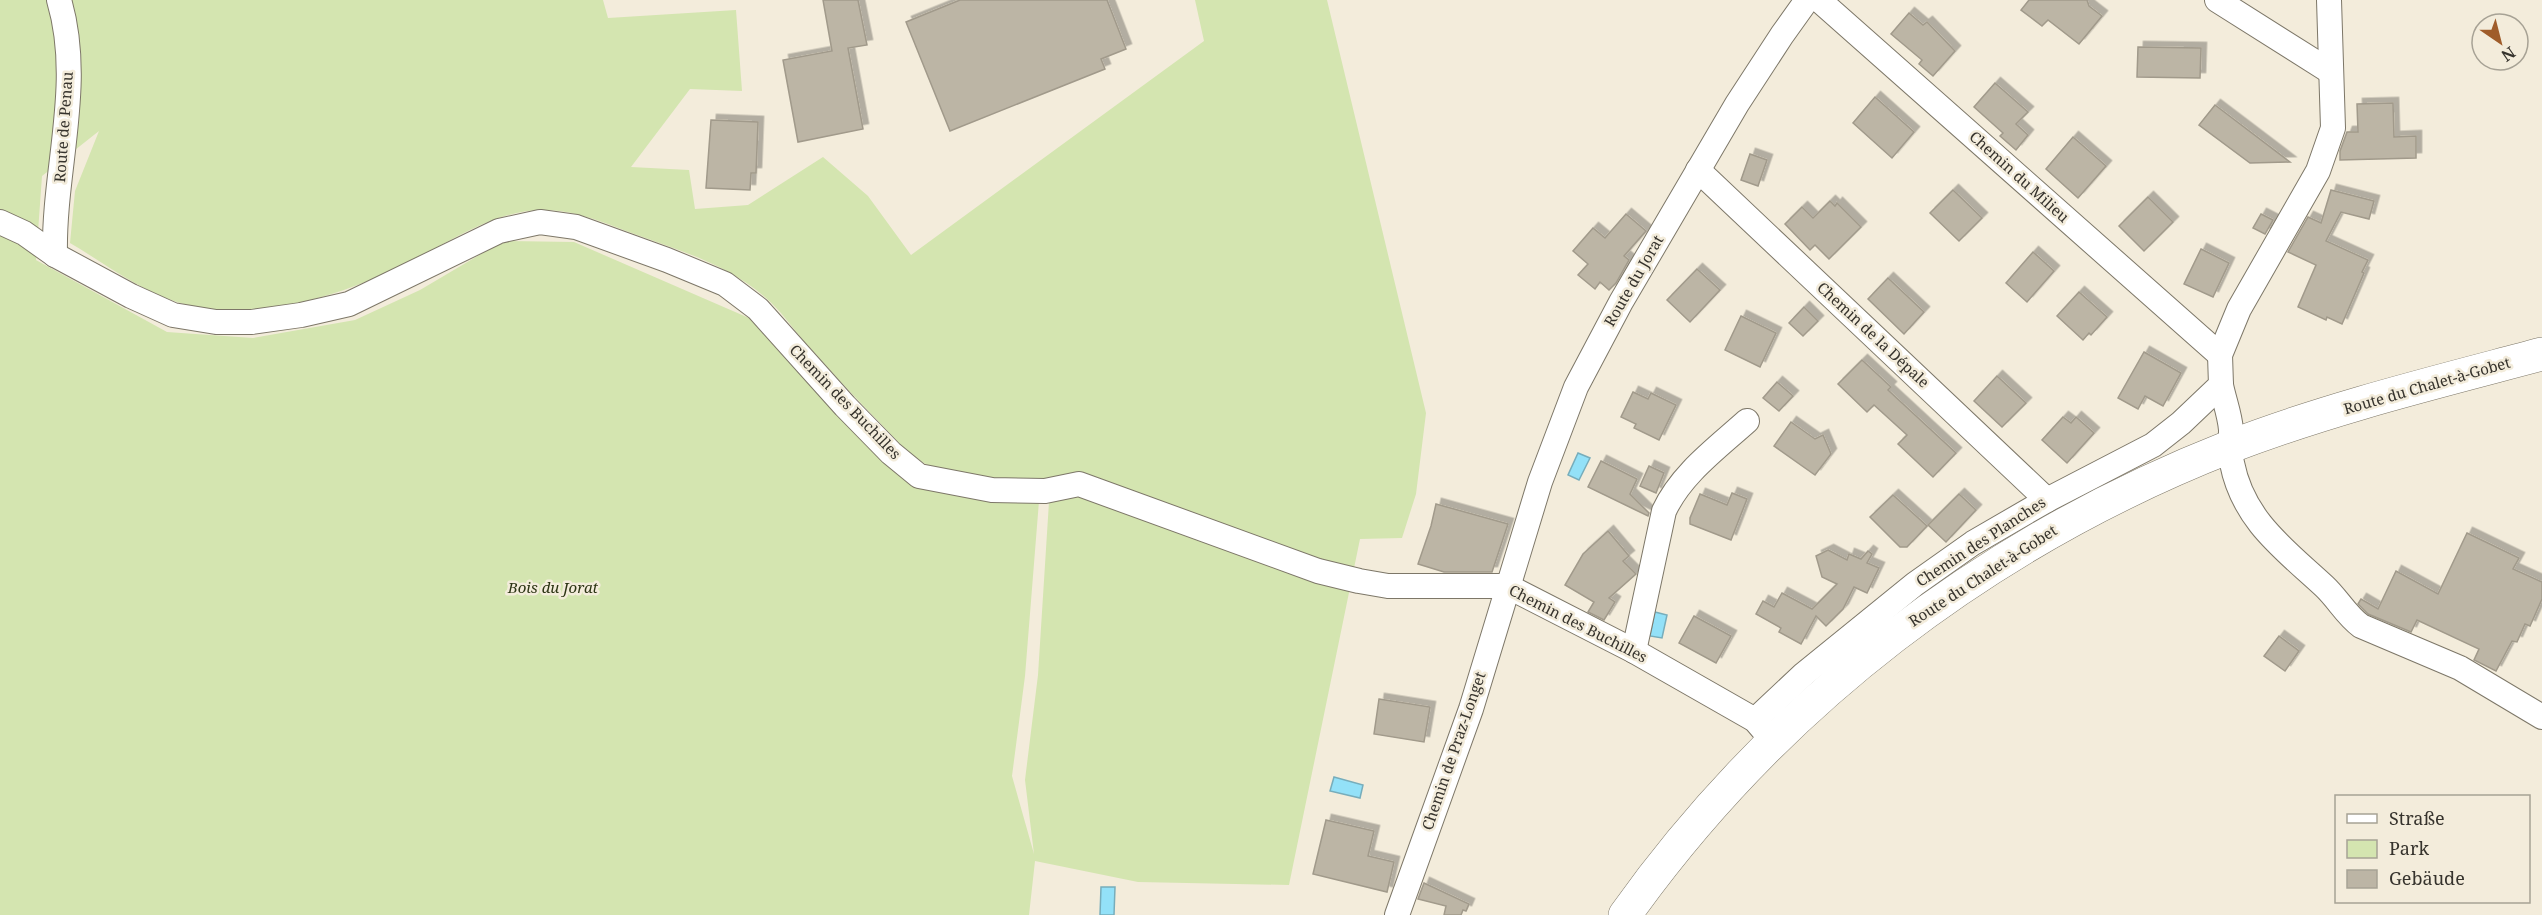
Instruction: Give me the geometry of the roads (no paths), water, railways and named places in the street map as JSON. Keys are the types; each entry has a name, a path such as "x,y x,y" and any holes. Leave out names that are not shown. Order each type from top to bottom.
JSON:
{"main road":[{"name":"Route du Chalet-à-Gobet","path":"1625,915 1764,730 1992,566 2063,524 2152,479 2230,447 2325,414 2542,354"}],"street":[{"name":"Route de Penau","path":"55,255 54,226 69,90 65,27 59,0"},
{"name":"Route du Jorat","path":"1507,586 1539,482 1576,387 1621,302 1698,170 1782,35 1807,0"},
{"name":"Chemin du Milieu","path":"1820,0 2220,354"},
{"path":"2217,0 2331,72"},
{"path":"2329,0 2333,128 2318,171 2240,309 2220,354 2221,385 2231,429 2232,463 2243,496 2257,523 2338,600 2348,616 2361,626 2460,668 2542,717"},
{"name":"Chemin de la Dépale","path":"1698,170 2047,500"},
{"name":"Chemin des Buchilles","path":"0,222 24,233 55,255 131,296 173,315 216,322 252,322 301,315 349,304 499,231 540,222 576,227 668,260 725,284 758,309 844,406 891,453 919,476 992,490 1044,491 1079,484 1318,571 1359,581 1388,586 1507,586 1634,651 1764,730"},
{"name":"Chemin des Planches","path":"1764,730 1812,667 1915,584 1973,543 2047,500 2152,445 2181,423 2221,385"},
{"path":"1634,651 1664,511 1670,497 1680,484 1746,421"},
{"name":"Chemin de Praz-Longet","path":"1397,915 1471,709 1507,586"}],"water":[{"path":"1578,453 1590,458 1579,480 1568,475"},
{"path":"1655,612 1667,615 1662,638 1650,636"},
{"path":"1334,777 1363,785 1360,798 1330,791"},
{"path":"1101,887 1115,887 1114,915 1100,915"}],"park label":[{"name":"Bois du Jorat","path":"553,588"}]}
